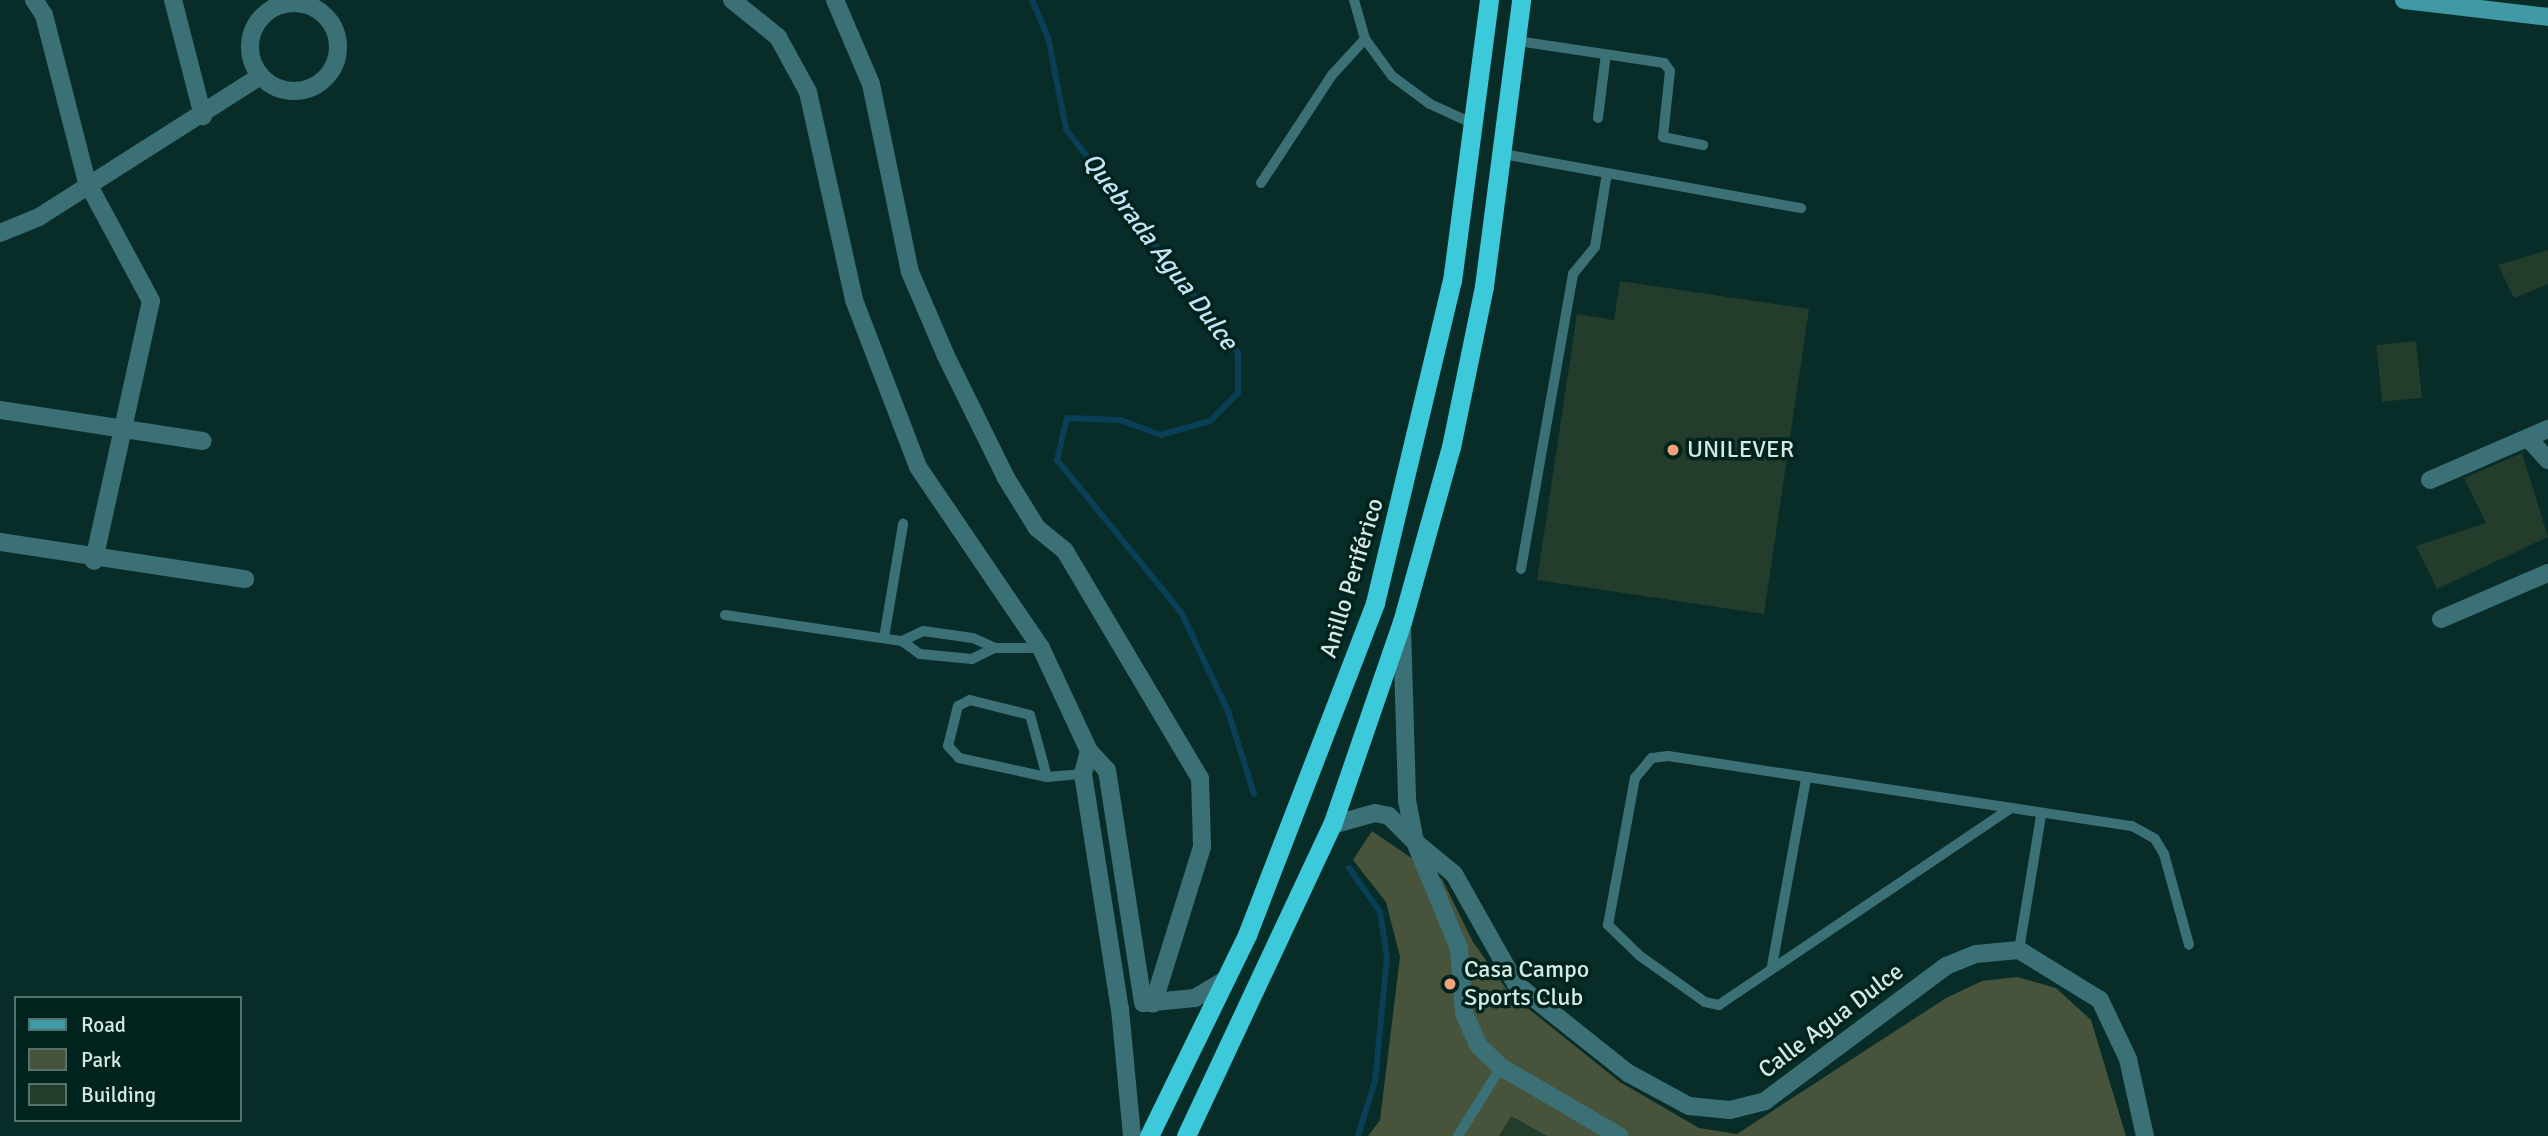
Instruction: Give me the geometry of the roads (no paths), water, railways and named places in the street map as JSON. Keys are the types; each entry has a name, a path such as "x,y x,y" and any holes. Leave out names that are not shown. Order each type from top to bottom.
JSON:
{"highway":[{"name":"Anillo Periférico","path":"1149,1136 1227,979 1315,767 1375,603 1452,281 1489,0"},
{"path":"1186,1136 1332,825 1402,622 1451,447 1503,154 1521,0"}],"main road":[{"path":"2404,0 2548,17"}],"street":[{"path":"34,0 44,15 87,182 151,301 149,330 119,430 94,561"},
{"path":"173,0 203,116"},
{"path":"262,0 249,53 260,76 291,91 323,80 338,41 314,0"},
{"path":"732,0 778,37 808,92 854,300 918,467 1041,648 1089,751 1107,770 1148,1003"},
{"path":"835,0 871,84 909,272 946,356 1006,478 1037,528 1065,551 1200,778 1202,847 1148,1003"},
{"path":"257,23 286,3 325,16"},
{"path":"0,233 39,217 87,182 203,116 260,76"},
{"path":"0,410 203,441"},
{"path":"2430,480 2548,429"},
{"path":"2528,438 2548,460"},
{"path":"0,542 94,561 245,579"},
{"path":"2441,619 2548,573"},
{"path":"1402,622 1404,761 1415,842 1459,948 1464,1013 1478,1045 1501,1067 1619,1136"},
{"path":"1089,751 1083,774 1121,1009 1132,1136"},
{"name":"Calle Agua Dulce","path":"1332,825 1359,815 1389,816 1454,874 1517,984 1628,1073 1689,1106 1730,1110 1765,1101 1946,966 1976,954 2019,950"},
{"path":"2019,950 2100,1000 2128,1059 2145,1136"},
{"path":"1121,1009 1195,998 1227,979"}],"lane":[{"path":"1354,0 1365,39 1392,76 1430,104 1474,124"},
{"path":"1261,183 1332,75 1365,39"},
{"path":"1517,41 1667,65 1662,137 1703,145"},
{"path":"1598,118 1605,54"},
{"path":"1503,154 1801,208"},
{"path":"1521,569 1573,274 1595,247 1607,173"},
{"path":"884,638 903,524"},
{"path":"725,615 902,641 920,654 972,659 995,648"},
{"path":"902,641 923,631 974,638 995,648 1041,648"},
{"path":"1047,777 1030,715 970,700 958,706 951,753 1047,777 1083,774"},
{"path":"2008,810 1772,965 1736,996 1719,1005 1705,1002 1614,937 1608,925 1610,888 1635,778 1652,758 2132,826 2155,839 2189,945"},
{"path":"1772,965 1806,778"},
{"path":"2019,950 2040,815"},
{"path":"1458,1136 1501,1067"}],"waterway":[{"name":"Quebrada Agua Dulce","path":"1032,0 1048,37 1066,129 1238,353 1238,393 1210,421 1161,435 1120,420 1067,418 1057,460 1181,612 1228,711 1254,794"},
{"name":"Quebrada Agua Dulce","path":"1349,868 1380,912 1387,957 1375,1081 1358,1136"}],"place":[{"name":"UNILEVER","path":"1673,450"},
{"name":"Casa Campo Sports Club","path":"1450,984"}]}
